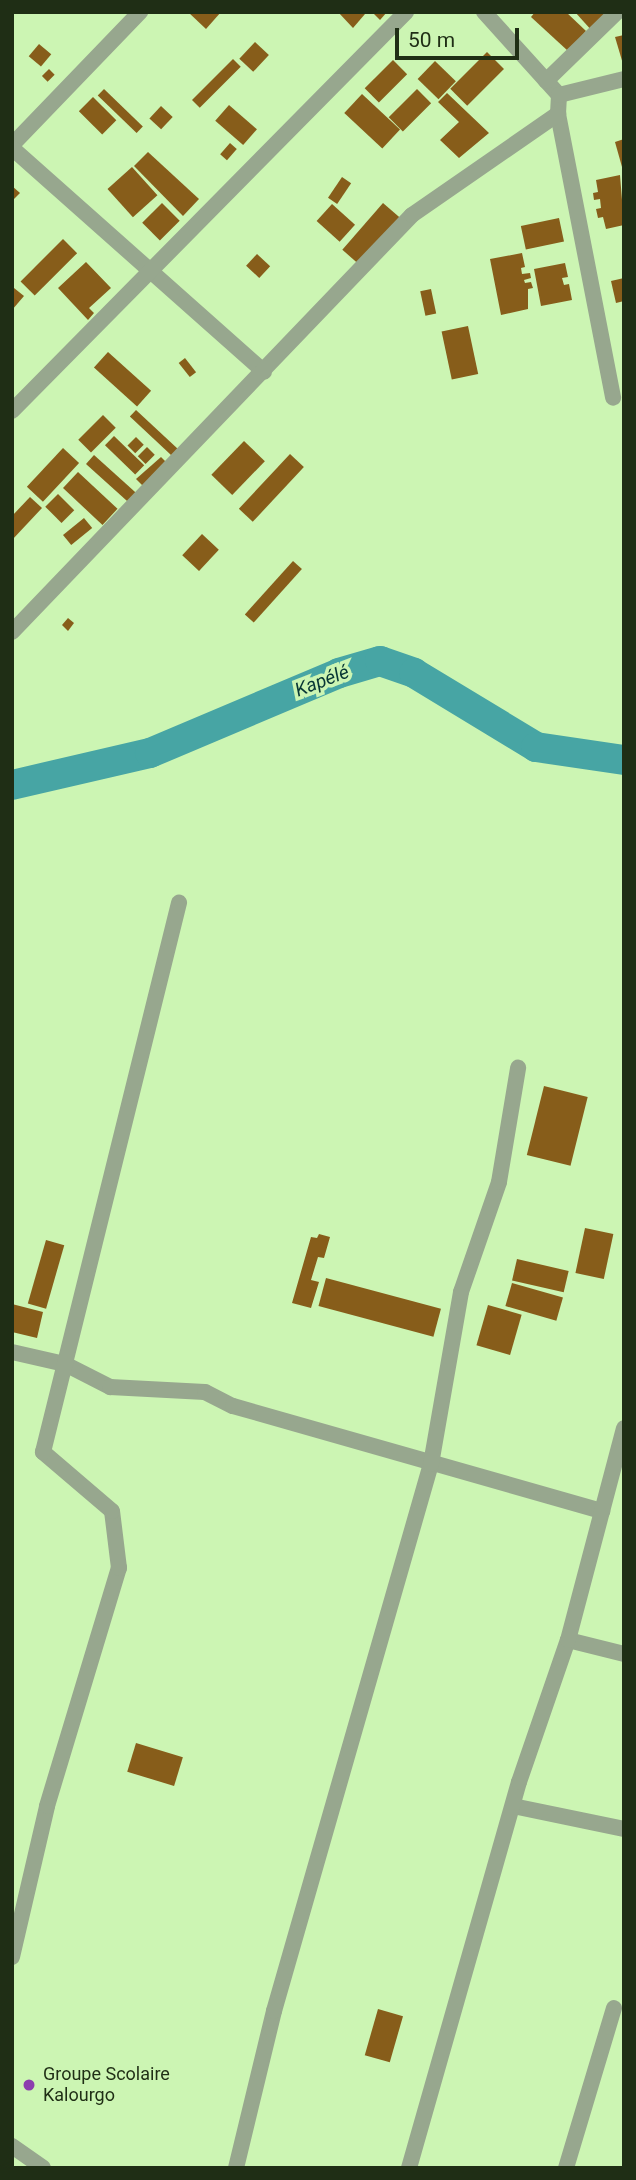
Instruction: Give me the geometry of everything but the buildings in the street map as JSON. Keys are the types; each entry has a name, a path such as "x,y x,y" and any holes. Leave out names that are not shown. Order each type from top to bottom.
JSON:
{"street":[{"path":"140,12 12,147 149,273 264,372"},
{"path":"12,411 406,12"},
{"path":"484,12 559,95 558,114 613,398"},
{"path":"546,81 617,12"},
{"path":"559,95 624,79"},
{"path":"12,632 412,215 558,114"},
{"path":"12,1957 47,1806 119,1568 112,1511 43,1452 179,903"},
{"path":"236,2168 274,2011 431,1464 461,1292 499,1182 518,1068"},
{"path":"12,1352 65,1364 110,1387 205,1392 233,1406 602,1511"},
{"path":"409,2168 513,1806 568,1640 602,1511 619,1464 624,1428"},
{"path":"568,1640 624,1654"},
{"path":"513,1806 624,1829"},
{"path":"566,2168 614,2008"},
{"path":"12,2146 40,2167"}],"waterway":[{"name":"Kapélé","path":"12,785 150,753 339,673 380,661 414,673 536,747 624,760"}],"place":[{"name":"Groupe Scolaire Kalourgo","path":"29,2085"}]}
